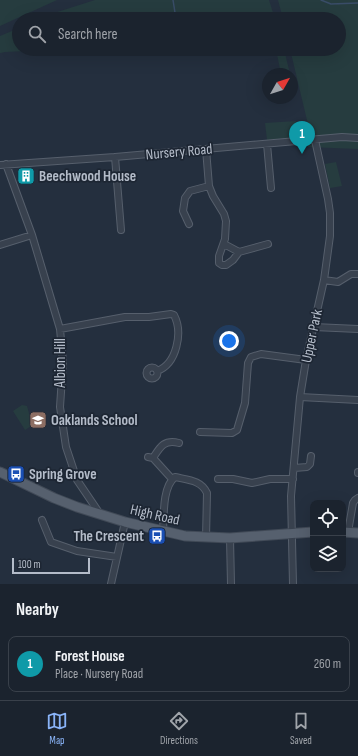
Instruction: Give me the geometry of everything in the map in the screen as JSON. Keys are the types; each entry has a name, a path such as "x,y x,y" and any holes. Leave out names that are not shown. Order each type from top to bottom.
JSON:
{"main road":[{"name":"High Road","path":"0,473 54,498 99,514 163,532 206,538 230,538 310,532"},
{"path":"346,532 358,533"}],"street":[{"name":"Nursery Road","path":"3,165 315,140 358,138"},
{"name":"Upper Park","path":"293,584 291,496 300,397 306,360 324,280 330,236 330,213 315,140"},
{"path":"267,144 271,188"},
{"path":"206,149 209,186 211,193 224,214 226,221 224,244 218,261 220,264 228,264 239,252 268,244"},
{"path":"115,157 121,230"},
{"name":"Albion Hill","path":"3,165 32,235 60,329 63,362 60,407 66,447 77,480 99,514"},
{"path":"189,224 183,211 185,198 190,191 209,186"},
{"path":"0,244 32,235"},
{"path":"224,244 239,252"},
{"path":"324,280 338,282 350,274 358,274"},
{"path":"60,329 125,317 174,315 177,320 178,332 173,356 169,362 157,371"},
{"path":"314,327 358,329"},
{"path":"200,432 232,433 237,430 245,404 248,364 251,357 261,354 306,360"},
{"path":"300,397 358,400"},
{"path":"172,479 151,458 161,446 171,441 179,443"},
{"path":"294,468 307,467 310,464 311,456"},
{"path":"163,532 166,492 168,485 174,477 192,480 198,482 204,487 207,493 206,538"},
{"path":"218,479 233,479 252,482 270,479 293,479"},
{"path":"346,532 352,514 353,503 358,498"},
{"path":"42,520 51,542 77,551 117,557"},
{"path":"111,584 125,522"},
{"path":"230,538 232,584"}],"green space":[{"path":"0,0 57,0 31,12 12,12 12,21 0,26"},
{"path":"95,0 269,0 273,12 57,12"},
{"path":"278,0 358,0 358,149 308,147 311,137 298,83 298,68 295,68 292,56 346,56 346,12 281,12"},
{"path":"12,31 12,52 0,53 0,36"},
{"path":"277,56 286,56 289,68 280,68"},
{"path":"296,121 298,137 267,140 265,123"},
{"path":"336,162 342,186 330,188 325,164"},
{"path":"22,405 27,406 34,424 25,430 13,411"}],"waterway":[{"path":"173,0 175,12"},
{"path":"321,0 331,4 358,3"}],"place":[{"name":"Forest House","path":"302,154"},
{"name":"Beechwood House","path":"26,176"},
{"name":"Oaklands School","path":"38,420"},
{"name":"Spring Grove","path":"16,474"},
{"name":"The Crescent","path":"157,536"}]}
